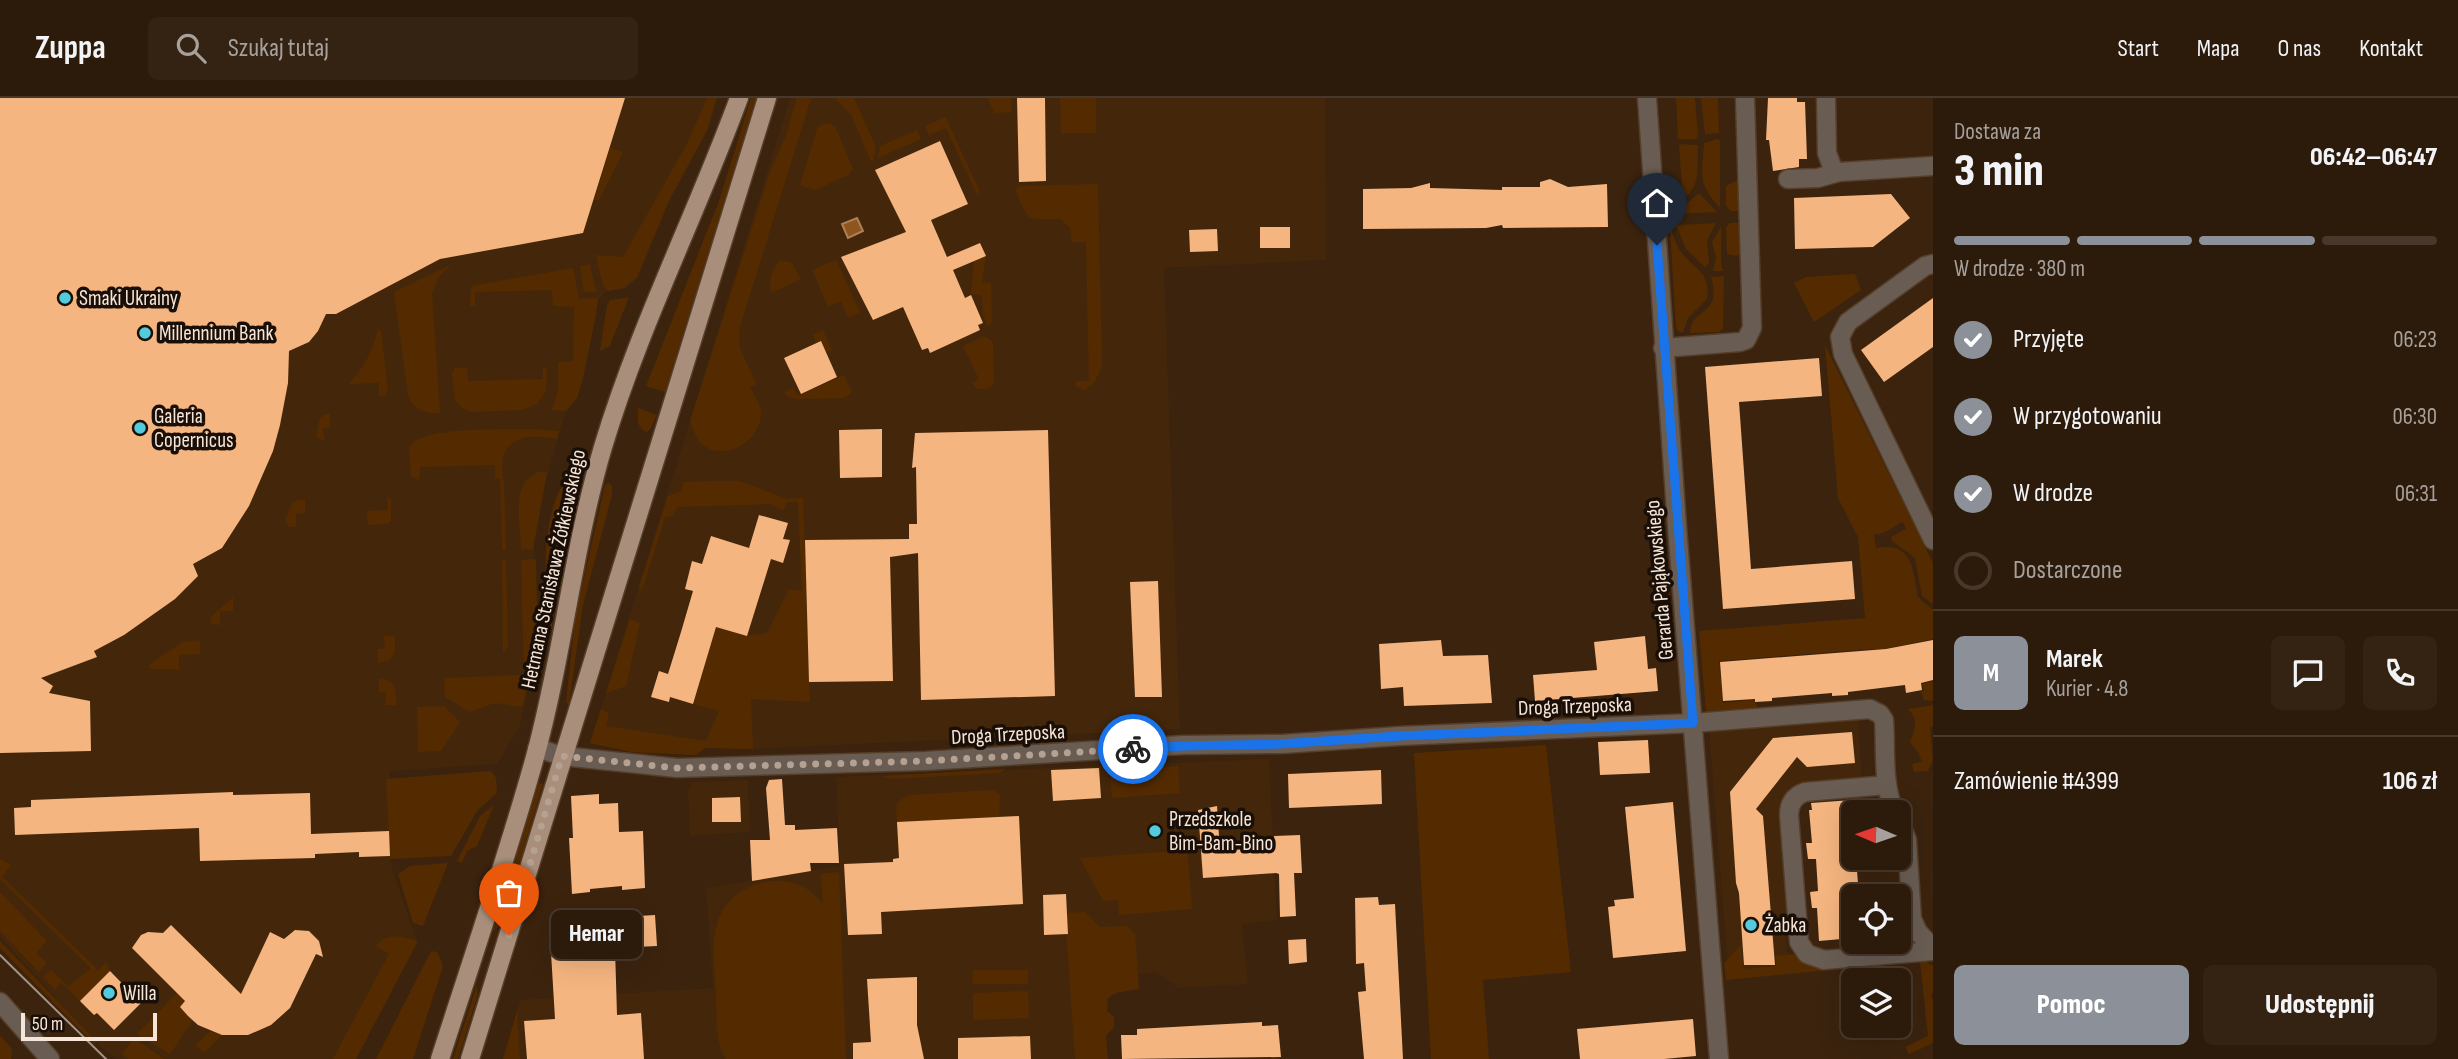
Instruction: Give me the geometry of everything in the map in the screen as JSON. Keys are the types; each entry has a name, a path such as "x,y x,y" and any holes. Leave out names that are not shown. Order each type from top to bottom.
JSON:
{"main road":[{"name":"Hetmana Stanisława Żółkiewskiego","path":"440,1059 537,748 589,501 603,448 628,370 739,98"},
{"path":"470,1059 767,98"}],"street":[{"name":"Gerarda Pająkowskiego","path":"1647,98 1719,1059"},
{"path":"1664,348 1740,342 1750,335 1752,328 1745,98"},
{"path":"1826,98 1827,153 1834,172"},
{"path":"1788,179 1818,178 1834,172 1933,166"},
{"path":"1933,264 1926,266 1848,323 1840,337 1843,354 1933,540"},
{"name":"Droga Trzeposka","path":"537,748 562,756 677,768 703,768 925,761 1183,746 1279,744 1693,723 1874,710 1884,720 1890,800"},
{"path":"1888,785 1805,792 1791,803 1789,815 1799,942 1807,954 1824,960 1933,949"},
{"path":"1909,870 1913,924 1933,949"},
{"path":"0,1002 50,1059"}],"shaded area":[{"path":"0,98 718,98 708,130 669,202 638,278 626,288 605,292 599,299 584,377 577,398 566,412 545,483 534,544 536,650 520,725 497,764 390,771 391,865 417,942 355,1059 118,1059 101,1047 0,937"},
{"path":"707,98 716,98 707,130 669,200 637,277 624,288 608,291 603,286 596,255 623,257 687,144"},
{"path":"751,98 756,98 665,392 646,386 719,201"},
{"path":"790,98 1325,98 1326,260 1164,268 1180,729 753,749 705,748 696,755 631,752 590,743"},
{"path":"797,98 811,98 739,330 740,348 756,384 750,387 761,412 760,422 742,445 723,451 713,450 699,441 690,421 771,169 785,138"},
{"path":"835,98 854,98 876,147 873,161 851,115"},
{"path":"988,98 1011,98 1012,112 994,113"},
{"path":"1060,98 1096,98 1096,133 1061,133"},
{"path":"1676,98 1695,98 1696,139 1678,139"},
{"path":"1701,98 1718,98 1719,133 1705,134"},
{"path":"944,118 979,190 978,197 946,128 929,135 925,126"},
{"path":"828,123 835,126 853,169 848,175 815,190 800,185 817,129"},
{"path":"917,130 921,139 878,158 880,146"},
{"path":"1720,140 1720,208 1704,184 1702,171 1704,143"},
{"path":"1679,144 1698,145 1697,175 1693,189 1670,209 1668,192 1682,187"},
{"path":"610,148 623,152 599,200 594,200"},
{"path":"1738,180 1742,211 1731,211 1726,206 1726,186"},
{"path":"1098,184 1102,365 1095,382 1085,390 1076,386 1076,381 1089,381 1086,242 1072,242 1070,228 1061,219 1030,217 1015,190 1019,186"},
{"path":"1698,194 1717,212 1674,214"},
{"path":"857,218 863,231 848,238 842,224"},
{"path":"1716,223 1707,240 1709,263 1705,267 1686,249 1676,225"},
{"path":"1730,223 1741,223 1743,251 1737,256 1727,254 1726,227"},
{"path":"1721,227 1723,271 1713,271 1716,258 1712,242"},
{"path":"1670,228 1680,250 1705,277 1708,290 1707,299 1688,318 1683,332 1676,328"},
{"path":"986,256 982,282 991,283 992,321 988,327 983,315 982,296 971,294 974,261"},
{"path":"781,260 792,263 801,279 771,293 772,275"},
{"path":"836,260 860,312 848,318 841,301 828,307 812,270"},
{"path":"452,264 439,276 432,293 440,413 430,412 417,408 408,395 394,292"},
{"path":"590,264 596,292 584,292 580,266"},
{"path":"573,268 579,299 598,298 596,315 577,398 566,411 552,410 558,391 558,362 573,361 574,307 553,306 552,290 475,292 475,306 470,306 471,286"},
{"path":"1855,274 1861,290 1814,322 1794,283 1806,277"},
{"path":"1724,276 1723,329 1719,332 1690,333 1695,319 1713,299 1711,277"},
{"path":"629,297 610,346 600,351 607,305 610,300"},
{"path":"378,329 381,331 388,390 386,395 379,397 379,383 349,384 367,358"},
{"path":"823,330 832,350 826,352 821,341 816,343 813,335"},
{"path":"984,336 993,342 994,384 987,389 977,389 972,383 979,379 963,346"},
{"path":"1825,345 1933,563 1933,604 1922,596 1915,558 1892,541 1891,537 1906,529 1903,522 1885,532 1874,534 1876,548 1897,549 1909,560 1918,597 1933,610 1933,639 1885,649 1719,661 1723,703 1754,700 1758,708 1706,711 1699,631 1865,618 1858,537 1838,498"},
{"path":"543,366 547,368 546,391 537,404 522,410 473,412 463,409 455,400 452,373 455,368 467,368 468,381 543,379"},
{"path":"844,375 852,392 845,398 797,399 788,397 784,392 793,388 798,396"},
{"path":"638,408 657,415 647,432 642,430 638,423"},
{"path":"330,414 330,427 323,428 324,441 316,436 320,418"},
{"path":"465,430 559,431 557,439 539,436 522,438 508,447 504,455 502,466 506,550 502,550 500,479 495,478 495,465 420,467 419,480 411,476 409,448 429,435"},
{"path":"541,471 547,473 533,549 521,550 521,492 527,480"},
{"path":"569,477 579,497 548,644 548,533 559,493"},
{"path":"739,481 788,499 803,498 810,702 751,699 753,749 705,748 696,755 631,752 590,743 601,709 609,713 606,726 706,741 719,711 693,704 716,627 747,636 767,633 789,589 802,591 798,502 787,502 783,511 772,504 677,507 673,516 665,517 642,590 639,588 668,496 682,491 683,482"},
{"path":"609,483 612,486 612,495 583,605 569,704 566,703 575,618 605,485"},
{"path":"387,497 391,499 391,521 387,524 368,525 367,511 388,510"},
{"path":"305,500 305,513 296,514 296,527 289,527 285,519 292,504"},
{"path":"536,559 538,649 522,707 495,703 470,712 445,697 444,678 524,675 521,560"},
{"path":"502,560 506,560 508,646 503,653"},
{"path":"233,597 233,611 220,611 220,625 211,624 211,617"},
{"path":"630,619 640,623 626,686 606,693"},
{"path":"384,636 395,636 395,651 390,660 378,663 378,649 385,649"},
{"path":"200,640 200,654 179,655 179,669 151,669 148,666 182,642"},
{"path":"379,679 389,681 394,686 396,705 386,705 386,692 379,692"},
{"path":"1933,681 1933,701 1924,700 1922,684"},
{"path":"1933,705 1933,726 1930,727 1933,760 1928,771 1914,772 1912,764 1922,762 1910,742 1915,721 1908,709"},
{"path":"444,706 460,722 441,751 418,752 417,707"},
{"path":"1858,717 1862,783 1785,806 1787,974 1729,979 1709,729"},
{"path":"1546,745 1571,972 1483,980 1489,1059 1431,1059 1414,753"},
{"path":"1269,759 1277,920 1242,924 1248,984 1178,988 1156,972 1071,983 1075,1059 503,1059 520,1000 713,988 706,888 840,866 836,777"},
{"path":"1178,766 1180,793 1112,798 1110,771"},
{"path":"1005,769 1000,773 891,779 883,776"},
{"path":"491,771 496,778 497,793 477,811 451,856 390,859 386,779"},
{"path":"748,780 750,832 690,836 688,792 692,782"},
{"path":"539,783 543,784 502,922 493,932"},
{"path":"993,790 1000,795 999,818 897,822 896,805 910,795"},
{"path":"494,805 477,846 467,851 462,863 457,861 480,816"},
{"path":"1187,850 1192,909 1119,915 1118,900 1103,901 1080,858"},
{"path":"0,859 11,865 2,877 98,970 106,962 110,971 80,1001 61,982 55,989 43,977 51,970 68,987 91,968 0,879"},
{"path":"448,863 423,926 413,923 398,874 410,866"},
{"path":"839,872 846,1059 726,1059 718,1037 714,958 714,939 724,909 743,890 781,881 807,889 823,903 821,874"},
{"path":"0,892 47,941 36,953 47,963 39,972 0,931"},
{"path":"1085,912 1100,927 1127,926 1135,934 1139,989 1116,993 1108,998 1107,1011 1114,1017 1114,1027 1106,1036 1108,1059 1075,1059 1065,913"},
{"path":"397,936 418,941 356,1059 333,1059 389,954 376,946 383,939"},
{"path":"0,941 97,1042 94,1044 0,948"},
{"path":"1741,945 1743,969 1776,966 1776,956 1794,954 1922,959 1933,966 1933,1043 1909,1054 1905,1047 1928,1036 1920,961 1726,980 1724,963"},
{"path":"431,951 437,952 443,966 413,1059 376,1059"},
{"path":"973,970 1028,970 1028,984 972,984"},
{"path":"477,985 477,997 458,1059 453,1059"},
{"path":"1028,991 1029,1018 973,1020 973,993"},
{"path":"177,993 185,1001 180,1007 193,1020 170,1054 137,1034"},
{"path":"517,1011 520,1059 503,1059"},
{"path":"210,1031 222,1035 205,1052 195,1046"},
{"path":"0,1035 12,1049 11,1059 0,1059"},
{"path":"134,1038 164,1059 129,1059 122,1054"}],"building":[{"name":"Galeria Copernicus","path":"0,98 625,98 583,233 440,259 336,314 326,314 309,342 289,351 288,383 273,451 249,506 222,548 193,564 198,576 175,599 124,635 94,651 97,657 41,678 53,686 49,693 90,701 91,751 0,753"},
{"path":"1017,98 1045,98 1046,181 1019,182"},
{"path":"1768,98 1797,98 1797,102 1805,102 1807,159 1799,159 1799,167 1773,171 1769,140 1766,140"},
{"path":"940,141 968,204 931,220 947,257 980,243 986,256 953,270 965,298 971,295 983,323 978,325 980,330 930,353 928,348 922,350 903,307 873,320 841,257 906,232 875,170"},
{"path":"1550,179 1568,187 1607,184 1608,227 1503,228 1502,225 1486,228 1363,229 1363,189 1411,188 1430,183 1430,188 1502,190 1502,187 1540,187 1540,182"},
{"path":"1891,194 1910,218 1873,247 1795,249 1794,198"},
{"path":"1260,227 1290,227 1290,248 1260,248"},
{"path":"1217,229 1218,251 1190,252 1189,230"},
{"path":"1933,298 1933,347 1884,382 1861,350"},
{"path":"821,341 837,377 801,394 784,358"},
{"path":"1819,358 1822,396 1739,402 1751,569 1852,561 1855,599 1723,609 1705,367"},
{"path":"882,429 882,477 840,478 839,430"},
{"path":"1048,430 1055,696 921,700 918,553 890,557 893,681 809,682 805,540 909,539 909,524 917,524 916,467 912,468 915,433"},
{"path":"759,515 788,523 783,539 790,540 783,563 771,559 747,636 716,627 693,704 670,697 669,702 651,697 659,671 668,674 681,632 693,591 685,589 692,561 702,564 711,536 749,548"},
{"path":"1158,581 1162,697 1135,697 1130,582"},
{"path":"1645,636 1648,669 1656,668 1658,691 1535,701 1533,675 1597,670 1594,642"},
{"path":"1441,640 1443,656 1488,655 1492,703 1404,706 1403,687 1381,689 1379,644"},
{"path":"1933,640 1933,680 1921,683 1922,690 1906,693 1905,685 1848,692 1848,695 1832,696 1832,693 1772,698 1772,701 1723,701 1720,662 1886,649"},
{"path":"1852,732 1855,763 1807,767 1797,757 1756,809 1763,816 1775,965 1744,965 1730,792 1773,738"},
{"path":"1648,740 1650,773 1600,775 1598,742"},
{"path":"1099,768 1101,798 1053,801 1051,770"},
{"path":"1381,770 1382,804 1289,808 1288,774"},
{"path":"782,779 785,825 795,825 795,830 837,828 839,863 810,863 811,871 752,881 750,840 770,840 766,788 769,780"},
{"path":"233,792 233,795 310,793 311,834 389,831 390,856 359,857 359,852 315,854 315,858 200,861 199,828 15,835 14,808 31,807 31,800"},
{"path":"599,794 599,804 618,803 619,832 643,831 645,888 622,890 622,886 572,894 569,838 573,838 571,796"},
{"path":"740,797 741,822 712,822 712,798"},
{"path":"1841,801 1841,870 1857,870 1858,884 1841,884 1841,939 1819,941 1817,908 1812,908 1810,892 1818,891 1816,859 1808,859 1806,843 1812,843 1809,810 1812,810 1811,803"},
{"path":"1673,802 1686,951 1613,958 1608,907 1615,906 1614,900 1634,898 1625,807"},
{"path":"1217,806 1220,851 1275,847 1274,836 1300,835 1302,873 1294,873 1296,916 1280,917 1279,874 1203,878 1198,810"},
{"path":"1019,816 1023,904 881,912 882,934 848,935 844,864 893,862 893,859 899,858 897,822"},
{"path":"1066,894 1068,934 1044,935 1043,895"},
{"path":"1378,897 1379,905 1395,904 1403,1059 1364,1059 1358,992 1366,991 1364,963 1356,964 1355,898"},
{"path":"655,915 657,946 615,948 617,1015 641,1013 644,1059 527,1059 524,1021 555,1019 550,936 556,936 554,921"},
{"path":"171,925 241,994 270,932 284,939 295,930 309,931 319,941 323,957 316,954 290,1008 271,1025 248,1035 222,1035 198,1025 188,1016 180,1007 185,1001 132,948 141,935 148,932 163,933"},
{"path":"1306,939 1307,962 1289,964 1288,940"},
{"name":"Willa","path":"110,971 141,1003 114,1030 80,1001"},
{"path":"917,977 917,1025 924,1059 853,1059 853,1043 871,1042 867,979"},
{"path":"1693,1019 1696,1056 1664,1059 1580,1059 1577,1029"},
{"path":"1262,1022 1262,1026 1278,1025 1281,1057 1122,1059 1121,1035 1137,1035 1137,1029"},
{"path":"1030,1036 1031,1059 958,1059 958,1038"}],"tram line":[{"path":"0,955 106,1059"}],"way so far":[{"path":"509,935 562,756 677,768 925,761 1133,749"}],"place":[{"name":"Smaki Ukrainy","path":"65,298"},
{"name":"Millennium Bank","path":"145,333"},
{"name":"Galeria Copernicus","path":"140,428"},
{"name":"Przedszkole Bim-Bam-Bino","path":"1155,831"},
{"name":"Żabka","path":"1751,925"},
{"name":"Hemar","path":"509,935"},
{"name":"Willa","path":"109,993"}],"route":[{"path":"1133,749 1693,723 1657,245"}]}
